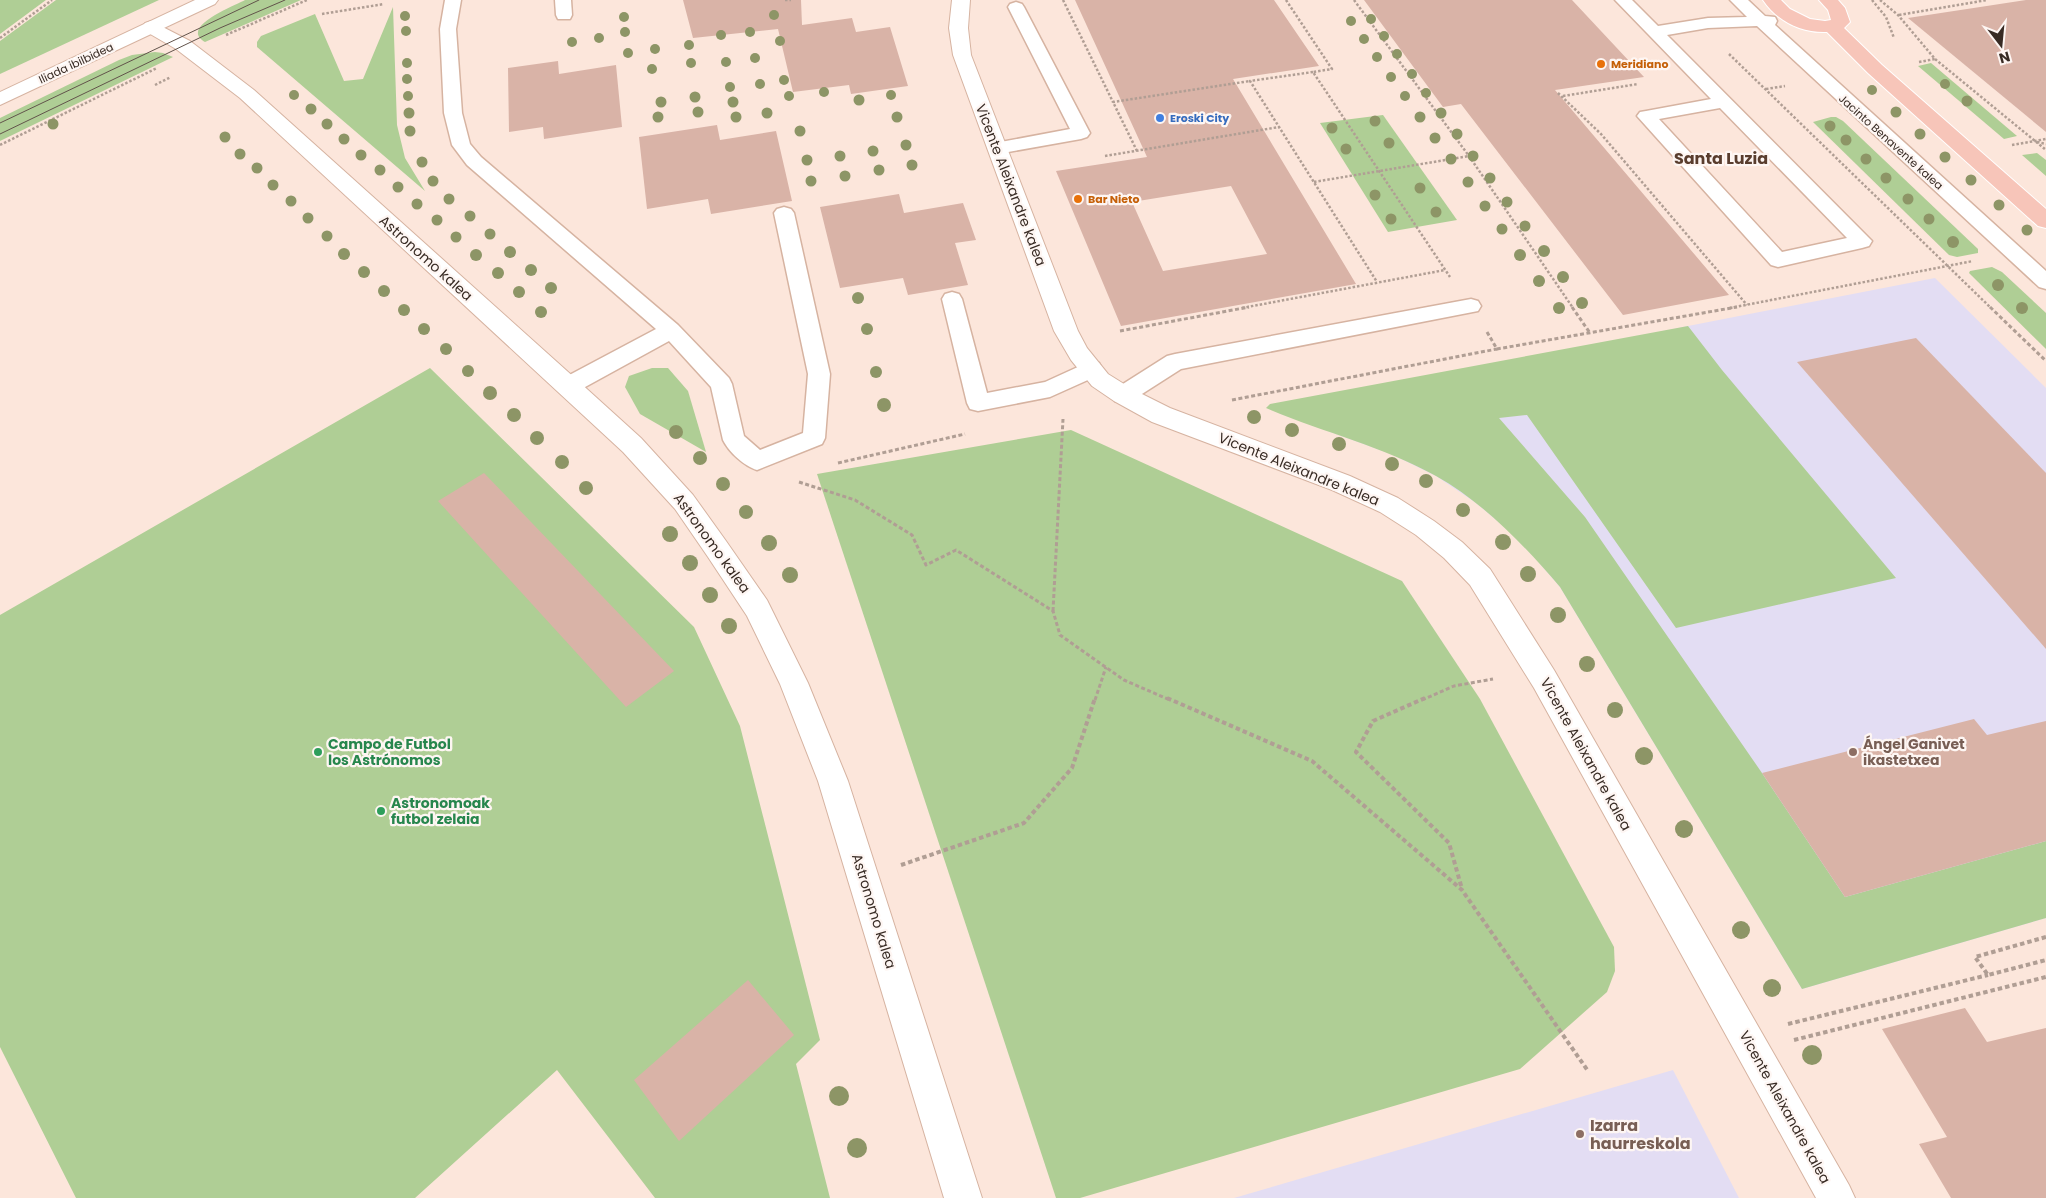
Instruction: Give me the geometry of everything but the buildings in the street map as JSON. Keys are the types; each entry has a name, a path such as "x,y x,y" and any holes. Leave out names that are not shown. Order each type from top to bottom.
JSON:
{"main road":[{"path":"1772,0 1778,9 1786,15 1809,24 1832,27 1841,22 1836,8 1828,0"},
{"path":"1832,27 1875,69 2046,221"}],"street":[{"name":"Iliada ibilbidea","path":"0,99 209,0"},
{"name":"Vicente Aleixandre kalea","path":"961,0 958,29 962,55 1066,331 1079,354 1100,380 1123,395 1161,415 1341,483 1388,505 1432,533 1453,550 1480,577 1544,679 1836,1198"},
{"name":"Astronomo kalea","path":"151,28 174,39 246,94 632,445 684,502 757,608 794,683 830,772 963,1198"}],"lane":[{"path":"453,0 448,29 453,113 461,145 474,161 602,268 671,330 721,384 734,440 757,461 814,438 819,374 784,213"},
{"path":"1624,0 1862,241 1778,260 1646,116 1724,102"},
{"path":"1703,24 1726,13 1738,0"},
{"name":"Jacinto Benavente kalea","path":"1738,0 2046,282"},
{"path":"998,148 1081,134 1016,7"},
{"path":"1654,32 1703,24 1760,21 1809,24"},
{"path":"952,298 978,403 1050,389 1091,369"},
{"path":"1123,395 1175,362 1471,306"},
{"path":"568,386 671,330"}],"path":[{"path":"0,38 52,0"},
{"path":"0,145 191,51 307,0"},
{"path":"785,0 791,0"},
{"path":"1063,0 1137,151"},
{"path":"1113,102 1332,69 1286,0"},
{"path":"1354,0 1469,156 1590,334"},
{"path":"1880,0 1898,15 1935,59 2046,150"},
{"path":"1898,15 1987,0"},
{"path":"322,14 384,4"},
{"path":"1703,24 2046,361"},
{"path":"1313,72 1471,306 1497,349"},
{"path":"1250,82 1378,282"},
{"path":"1562,96 1645,83"},
{"path":"1558,94 1601,134 1747,304"},
{"path":"1100,157 1280,127"},
{"path":"2035,141 2046,139"},
{"path":"2035,141 2046,144"},
{"path":"1314,182 1469,156"},
{"path":"1232,400 1974,261"},
{"path":"1120,331 1445,270"},
{"path":"1063,411 1053,611 1060,635 1124,680 1312,761 1462,890 1588,1071"},
{"path":"838,463 968,433"},
{"path":"794,480 855,500 912,535 926,565 956,550 1053,611"},
{"path":"864,877 1024,823 1072,768 1106,667"},
{"path":"1462,890 1450,843 1356,752 1373,721 1454,686 1493,679"},
{"path":"1988,975 1975,957 2046,937"},
{"path":"1748,1043 2046,960"},
{"path":"1748,1043 2046,977"}],"shaded area":[{"name":"Ángel Ganivet ikastetxea","path":"1935,278 2046,388 2046,918 1802,989 1560,587 1535,558 1508,530 1476,503 1436,476 1391,454 1281,414 1688,326"},
{"name":"Izarra haurreskola","path":"1673,1070 1739,1198 1234,1198"}],"green space":[{"path":"0,0 46,0 0,34"},
{"path":"56,0 159,0 0,74 0,41"},
{"path":"245,0 301,0 205,42 199,36 199,30 203,23"},
{"path":"393,7 397,125 405,158 425,191 257,47 257,42 261,36 315,14 344,81 363,79"},
{"path":"155,52 173,57 0,141 0,118 119,60 132,55"},
{"path":"1931,63 2017,136 2004,139 1918,66"},
{"path":"1383,115 1457,220 1388,232 1320,123"},
{"path":"1836,117 1843,121 1978,249 1978,253 1957,257 1949,255 1813,122"},
{"path":"2037,153 2046,160 2046,176 2022,155"},
{"path":"1992,267 2002,272 2046,313 2046,349 1969,273 1970,271"},
{"path":"1688,326 1722,370 1896,578 1676,628 1527,415 1499,418 1585,517 1762,773 1845,897 2046,841 2046,918 1802,989 1560,587 1532,556 1487,512 1436,476 1395,456 1266,408 1270,404"},
{"name":"Campo de Futbol los Astrónomos","path":"430,368 694,627 740,726 820,1040 796,1064 830,1198 655,1198 557,1070 415,1198 76,1198 0,1047 0,615"},
{"path":"652,368 668,368 688,391 706,452 640,414 625,387 629,376"},
{"path":"1071,430 1402,581 1480,699 1614,947 1615,971 1607,992 1520,1069 1080,1198 1056,1198 817,474"}],"tram line":[{"path":"0,123 259,0"},
{"path":"0,134 220,28 285,0"}],"place":[{"name":"Meridiano","path":"1601,64"},
{"name":"Eroski City","path":"1160,118"},
{"name":"Bar Nieto","path":"1078,199"},
{"name":"Campo de Futbol los Astrónomos","path":"318,752"},
{"name":"Ángel Ganivet ikastetxea","path":"1853,752"},
{"name":"Astronomoak futbol zelaia","path":"381,811"},
{"name":"Izarra haurreskola","path":"1580,1134"}],"district":[{"name":"Santa Luzia","path":"1721,158"}]}
